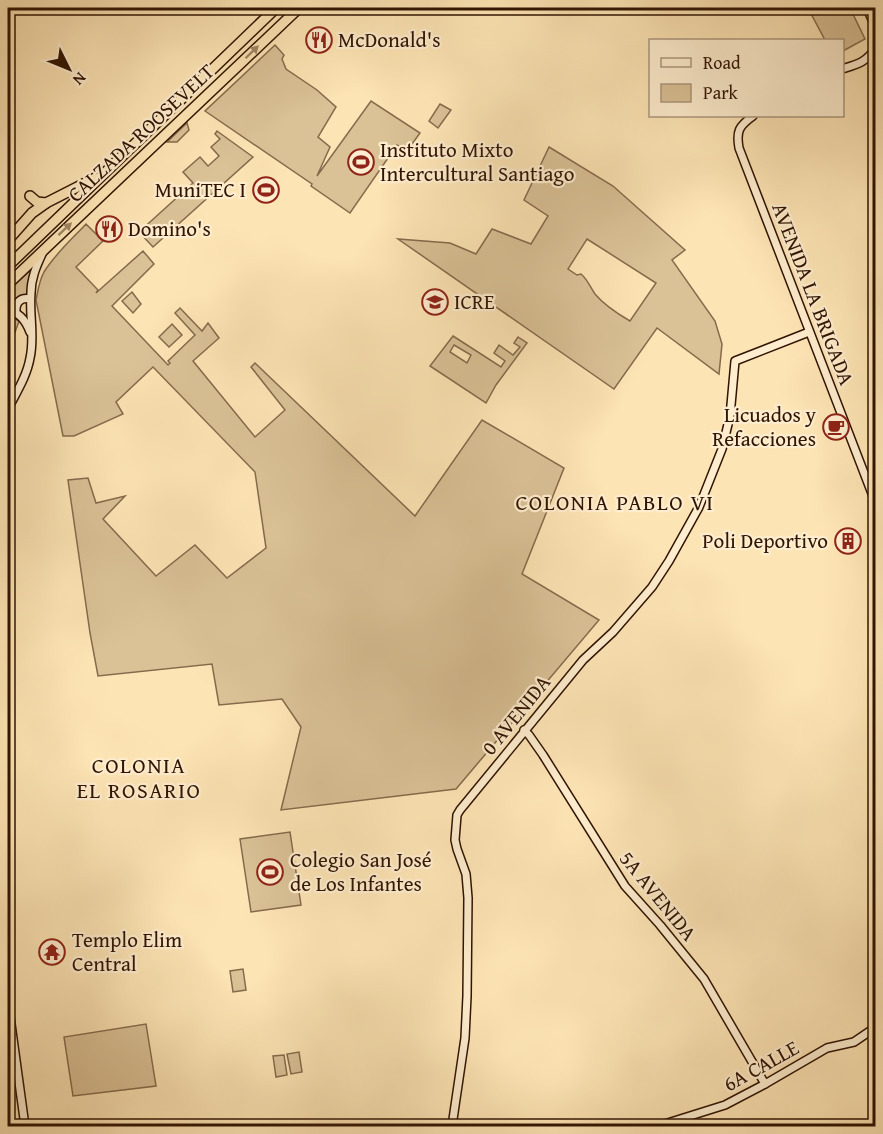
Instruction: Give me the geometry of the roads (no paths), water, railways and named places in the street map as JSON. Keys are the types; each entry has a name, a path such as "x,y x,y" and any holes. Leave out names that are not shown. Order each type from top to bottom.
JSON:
{"highway":[{"name":"CALZADA ROOSEVELT","path":"8,266 276,8"},
{"path":"223,80 212,84 209,79 282,8"},
{"name":"CALZADA ROOSEVELT","path":"8,284 299,8"},
{"path":"8,240 32,213 46,202 103,174"},
{"path":"30,196 37,202 46,202"}],"street":[{"path":"867,8 876,29"},
{"path":"844,69 863,62 876,46"},
{"name":"AVENIDA LA BRIGADA","path":"752,117 739,128 737,138 739,148 876,504"},
{"path":"8,409 31,357 30,299 33,278 44,249"},
{"path":"16,313 16,305 19,301 24,298 30,299"},
{"path":"8,311 16,313 24,321 32,337"},
{"name":"0 AVENIDA","path":"452,1126 465,1038 468,898 464,868 455,844 460,810 583,660 613,632 652,587 669,561 699,507 723,449 730,416 735,361 809,332"},
{"name":"5A AVENIDA","path":"524,730 543,755 624,886 660,925 704,979 765,1084"},
{"path":"8,1002 25,1126"},
{"name":"6A CALLE","path":"658,1126 725,1105 827,1048 854,1042 876,1028"}],"place":[{"name":"McDonald's","path":"319,40"},
{"name":"Instituto Mixto Intercultural Santiago","path":"361,162"},
{"name":"MuniTEC I","path":"266,190"},
{"name":"Domino's","path":"109,229"},
{"name":"ICRE","path":"435,302"},
{"name":"Licuados y Refacciones","path":"836,427"},
{"name":"Poli Deportivo","path":"848,541"},
{"name":"Colegio San José de Los Infantes","path":"270,872"},
{"name":"Templo Elim Central","path":"52,952"}],"district":[{"name":"COLONIA PABLO VI","path":"615,502"},
{"name":"COLONIA EL ROSARIO","path":"139,778"}]}
